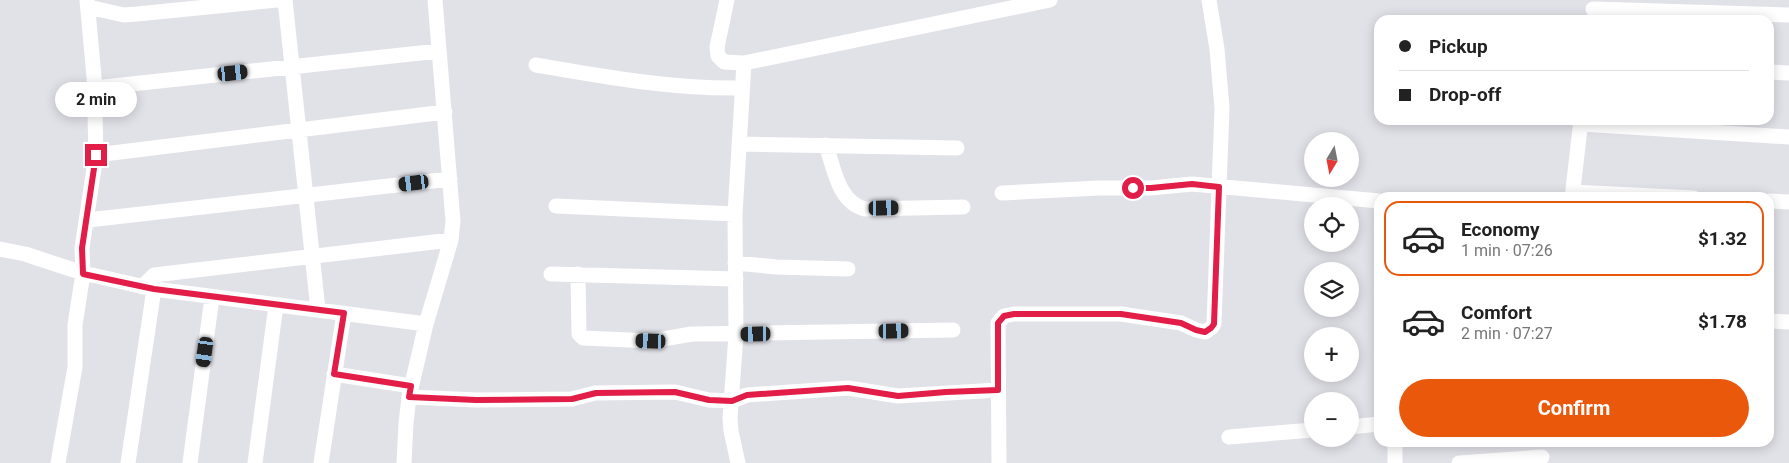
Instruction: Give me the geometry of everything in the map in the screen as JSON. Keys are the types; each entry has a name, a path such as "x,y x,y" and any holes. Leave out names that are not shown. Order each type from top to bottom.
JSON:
{"street":[{"path":"58,463 75,367 75,325 83,274 82,248 88,220 96,155 94,88 88,4 124,15 276,0"},
{"path":"285,0 318,310"},
{"path":"404,463 410,391 426,324 451,240 453,221 435,0"},
{"path":"727,0 717,47 718,56 724,62 744,63 981,7 1048,0"},
{"path":"999,463 998,323 1004,316 1014,314 1121,314 1181,323 1205,332 1214,324 1221,100 1217,49 1209,0"},
{"path":"1593,10 1756,15"},
{"path":"1774,16 1789,16"},
{"path":"94,88 439,51"},
{"path":"738,463 731,431 736,334 735,214 744,63"},
{"path":"536,64 661,85 742,88"},
{"path":"1774,72 1789,73"},
{"path":"96,155 444,112"},
{"path":"1573,192 1581,125"},
{"path":"1620,125 1789,138"},
{"path":"739,144 957,148"},
{"path":"826,145 843,192 849,201 857,207 865,209 963,207"},
{"path":"88,220 450,179"},
{"path":"1002,193 1098,188 1151,188 1192,184 1374,201"},
{"path":"1774,201 1789,202"},
{"path":"556,206 735,214"},
{"path":"128,463 148,288 154,276 451,240"},
{"path":"0,249 25,254 83,274 148,288 426,324"},
{"path":"735,262 776,267 848,269"},
{"path":"551,274 736,279"},
{"path":"578,274 578,325 579,334 583,338 651,341 692,334 953,330"},
{"path":"190,463 212,297"},
{"path":"255,463 276,305"},
{"path":"321,463 344,313"},
{"path":"1774,321 1789,322"},
{"path":"334,374 410,391 476,400 572,399 596,393 675,392 709,400 732,401 747,395 848,388 898,396 998,390"},
{"path":"1359,425 1374,424"},
{"path":"1229,437 1304,431"},
{"path":"1395,447 1395,463"},
{"path":"1459,463 1543,454"}],"route":[{"path":"96,155 88,220 82,248 83,274 154,289 344,313 334,374 411,386 409,397 443,399 572,399 596,393 675,392 709,400 732,401 747,395 848,388 898,396 998,390 998,323 1004,316 1014,314 1121,314 1181,323 1205,332 1214,324 1219,187 1192,184 1133,188"}]}
